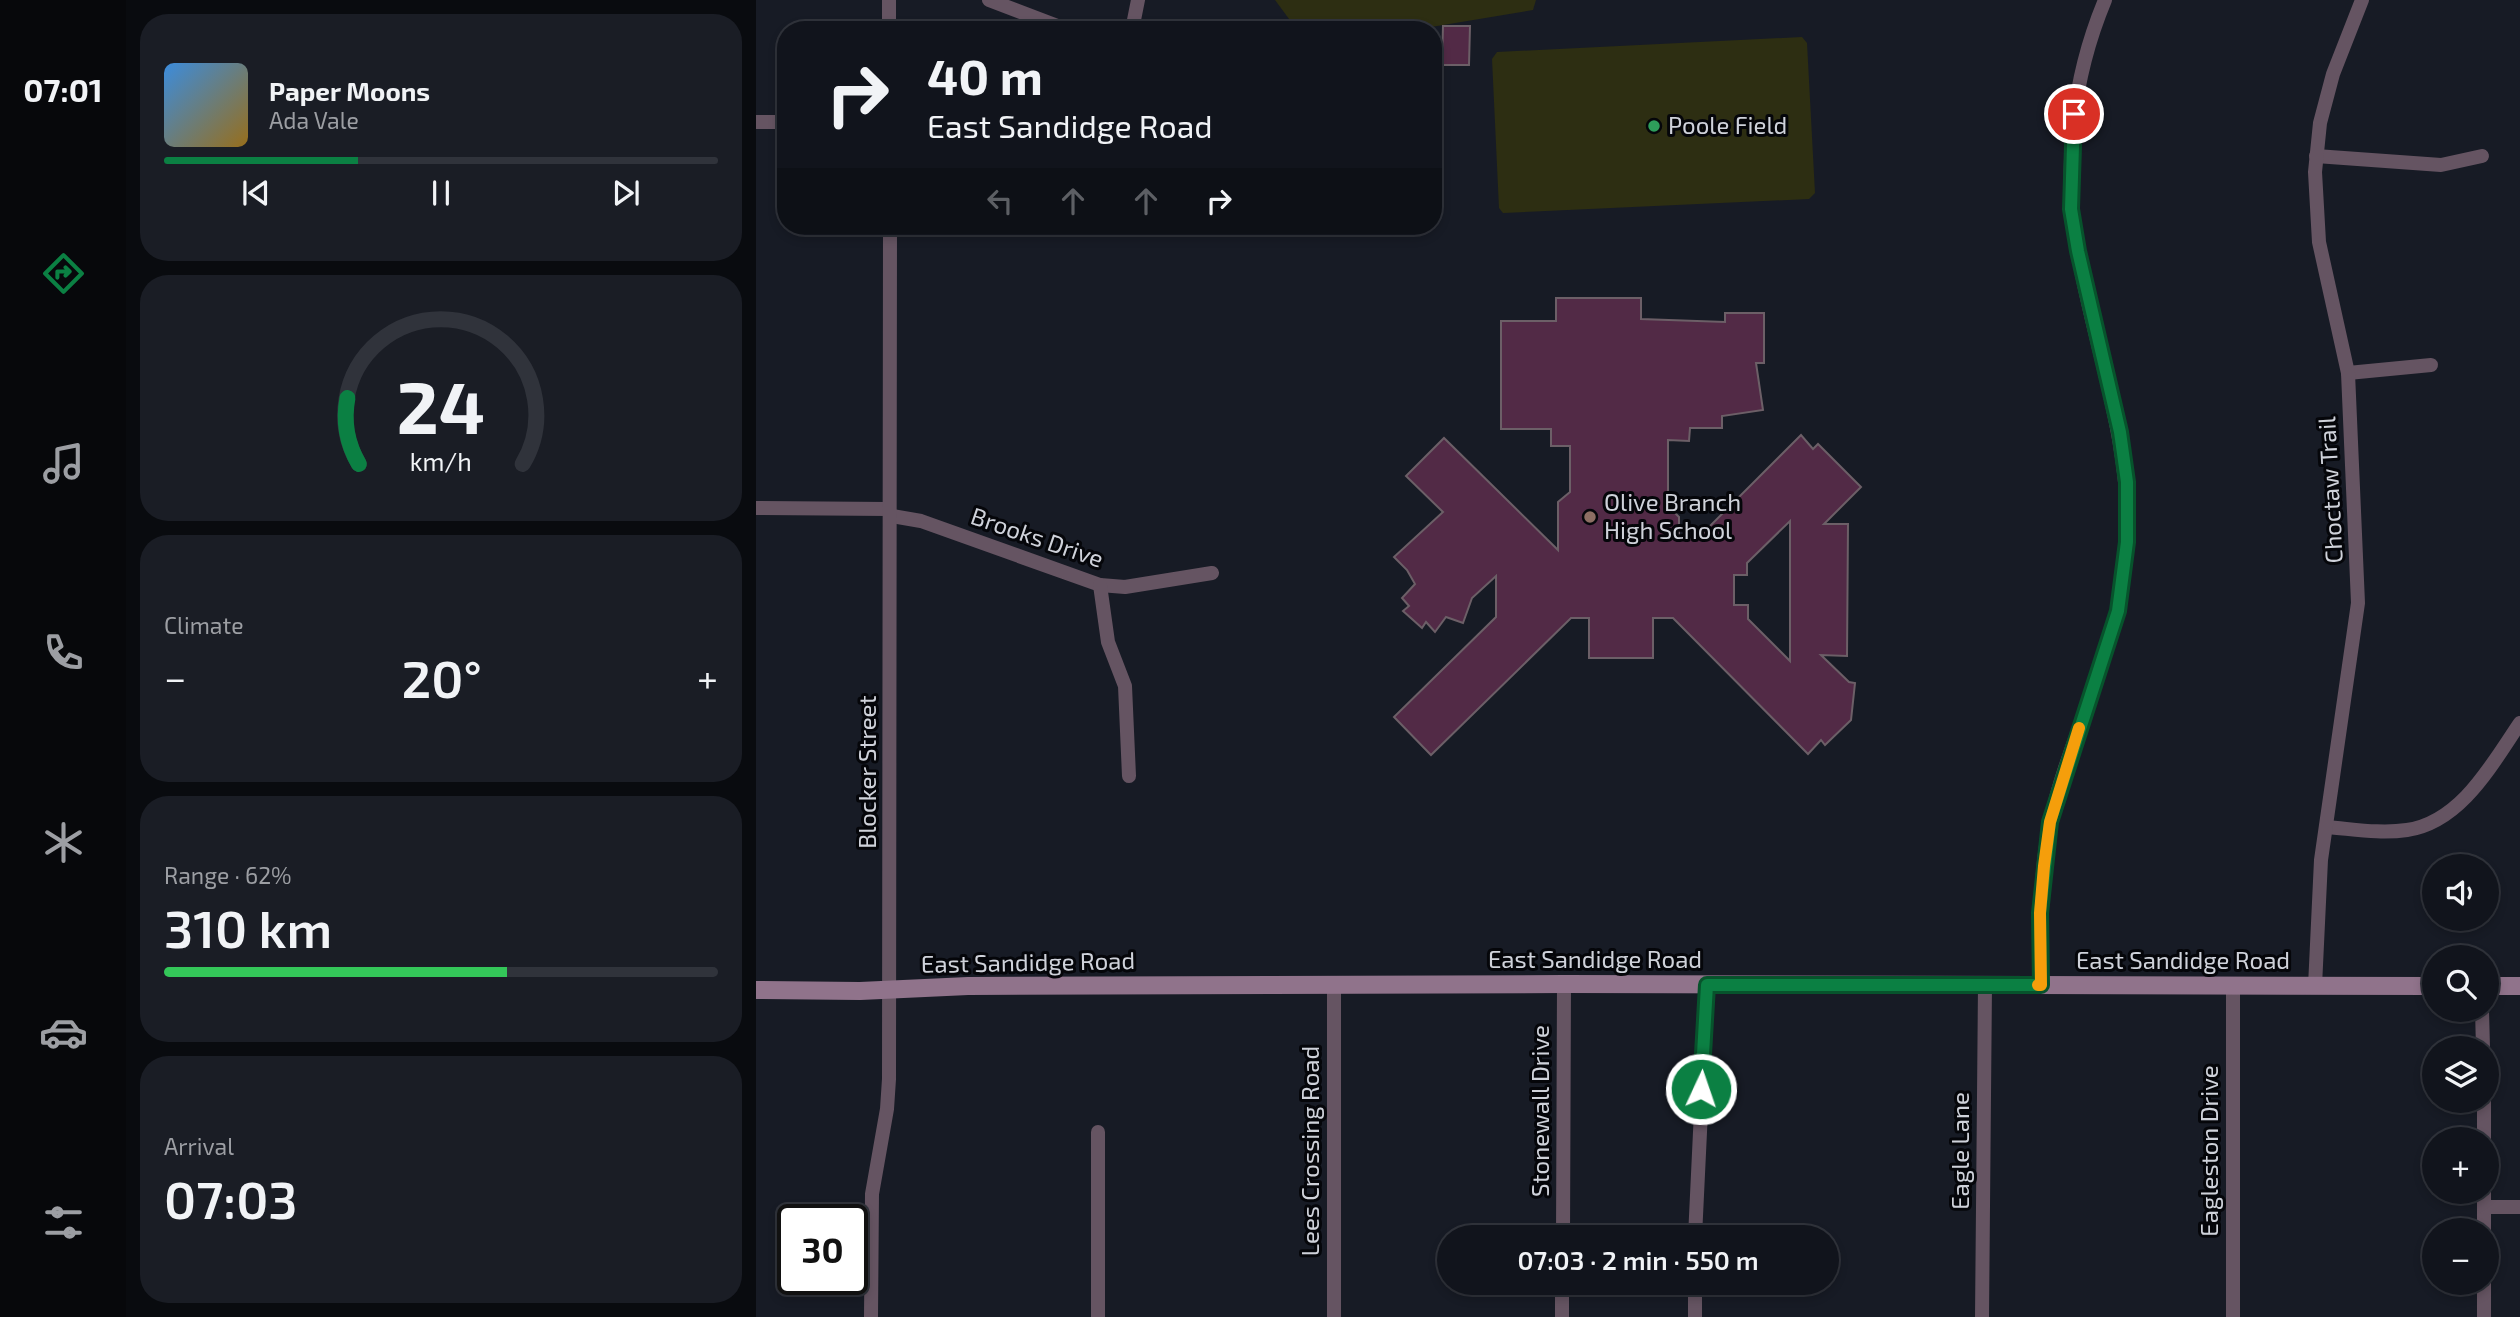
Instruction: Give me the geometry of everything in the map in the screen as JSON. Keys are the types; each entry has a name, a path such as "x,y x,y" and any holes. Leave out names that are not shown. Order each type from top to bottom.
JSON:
{"street":[{"path":"889,0 889,21"},
{"path":"989,0 1045,21"},
{"path":"1134,21 1138,0"},
{"path":"2041,985 2040,913 2050,822 2118,611 2127,542 2127,482 2120,432 2078,251 2071,209 2071,142 2076,101 2087,50 2105,0"},
{"name":"Choctaw Trail","path":"2315,986 2320,871 2358,603 2348,373 2319,242 2316,156 2320,123 2333,74 2362,0"},
{"path":"756,122 777,122"},
{"path":"2316,156 2441,165 2482,156"},
{"name":"Blocker Street","path":"871,1317 872,1194 887,1109 891,235"},
{"path":"2348,373 2431,365"},
{"name":"Brooks Drive","path":"756,508 890,513 921,521 1100,585 1125,587 1212,573"},
{"path":"1100,585 1108,642 1125,686 1129,776"},
{"path":"2326,827 2388,832 2406,831 2432,823 2454,809 2478,783 2520,723"},
{"name":"East Sandidge Road","path":"756,990 982,986 1564,984 2422,986"},
{"name":"Stonewall Drive","path":"1563,1225 1564,984"},
{"path":"1696,1225 1707,985"},
{"name":"Eagle Lane","path":"1982,1317 1985,985"},
{"name":"Lees Crossing Road","path":"1334,986 1334,1317"},
{"name":"Eagleston Drive","path":"2233,986 2233,1317"},
{"path":"2499,986 2520,986"},
{"path":"1098,1132 1098,1317"},
{"path":"2484,1218 2484,1207 2520,1207"},
{"path":"1562,1295 1562,1317"},
{"path":"1695,1295 1695,1317"},
{"path":"2484,1295 2484,1317"}],"green space":[{"path":"1275,0 1536,0 1533,10 1442,25 1442,21 1291,21"},
{"name":"Poole Field","path":"1802,37 1807,43 1815,193 1809,199 1503,213 1499,208 1492,59 1497,52"}],"building":[{"path":"1443,26 1470,26 1469,65 1442,65"},
{"path":"1556,298 1641,298 1641,319 1725,322 1725,313 1764,313 1764,363 1756,363 1763,410 1722,416 1722,428 1690,428 1689,441 1668,440 1668,506 1679,517 1679,539 1697,539 1801,435 1813,449 1818,444 1861,487 1824,524 1848,524 1847,656 1821,655 1849,682 1855,683 1851,720 1825,745 1821,740 1808,754 1673,618 1653,618 1653,658 1589,658 1589,618 1571,618 1431,755 1394,717 1496,617 1496,576 1472,598 1463,623 1446,617 1435,632 1426,622 1422,628 1403,611 1409,606 1402,598 1415,584 1407,570 1394,557 1443,512 1406,476 1444,438 1558,550 1558,502 1570,492 1570,446 1551,446 1551,429 1501,429 1501,321 1556,321","holes":["1790,521 1790,661 1748,619 1748,605 1734,605 1734,575 1747,575 1747,563"]}],"slow traffic":[{"path":"2038,985 2041,985 2040,913 2050,822 2079,728"}],"place":[{"name":"Poole Field","path":"1654,126"},
{"name":"Olive Branch High School","path":"1590,517"}],"route":[{"path":"1701,1089 1707,985 2041,985 2040,913 2050,822 2118,611 2127,542 2127,482 2120,432 2078,251 2071,209 2074,114"}]}
